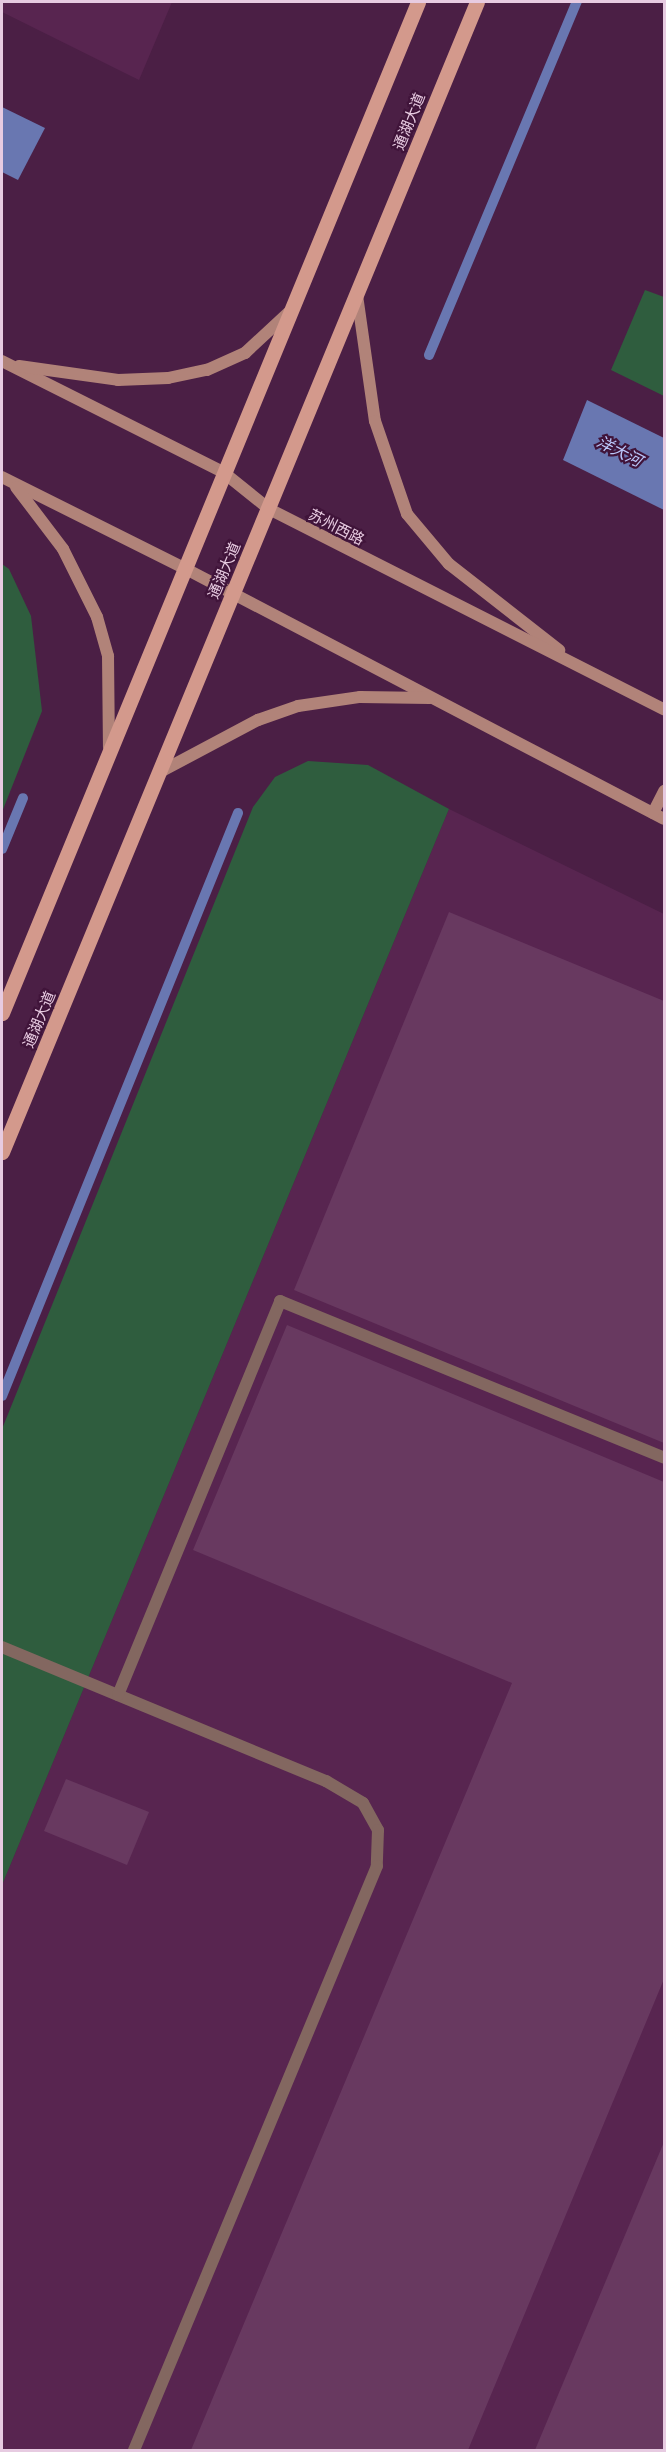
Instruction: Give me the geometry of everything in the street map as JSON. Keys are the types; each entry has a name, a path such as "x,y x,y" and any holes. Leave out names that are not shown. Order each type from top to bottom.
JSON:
{"main road":[{"path":"2,1013 186,569 288,313 418,2"},
{"name":"通湖大道","path":"2,1152 477,2"},
{"path":"357,295 375,421 407,514 448,564 581,667"},
{"path":"4,363 118,380 168,378 207,370 245,353 288,313"},
{"name":"苏州西路","path":"4,363 224,472 269,509 664,709"},
{"path":"2,477 186,569 659,816 664,791"},
{"path":"14,483 63,549 97,617 108,656 109,754"},
{"path":"160,772 258,720 298,706 360,697 434,698"}],"lane":[{"path":"118,1695 280,1301 664,1458"},
{"path":"2,1647 326,1781 363,1803 378,1830 377,1866 135,2451"}],"shaded area":[{"path":"2,2 172,2 139,80 2,12"},
{"path":"449,809 664,914 664,2450 2,2450 2,1885"}],"green space":[{"path":"645,290 664,297 664,396 611,370"},
{"path":"2,564 9,569 31,616 42,711 2,812"},
{"path":"308,761 368,765 449,809 2,1885 2,1429 253,807 275,777"}],"water":[{"path":"2,107 45,128 18,180 2,172"},
{"name":"洋大河","path":"587,400 664,438 664,510 563,460"}],"building":[{"path":"449,912 664,1001 664,1443 294,1290"},
{"path":"287,1325 664,1482 664,1979 468,2450 191,2450 512,1683 193,1550"},
{"path":"66,1779 149,1812 127,1865 44,1831"},
{"path":"664,2142 664,2450 535,2450"}],"waterway":[{"path":"429,355 577,2"},
{"path":"2,849 23,798"},
{"path":"2,1396 238,813"}]}
